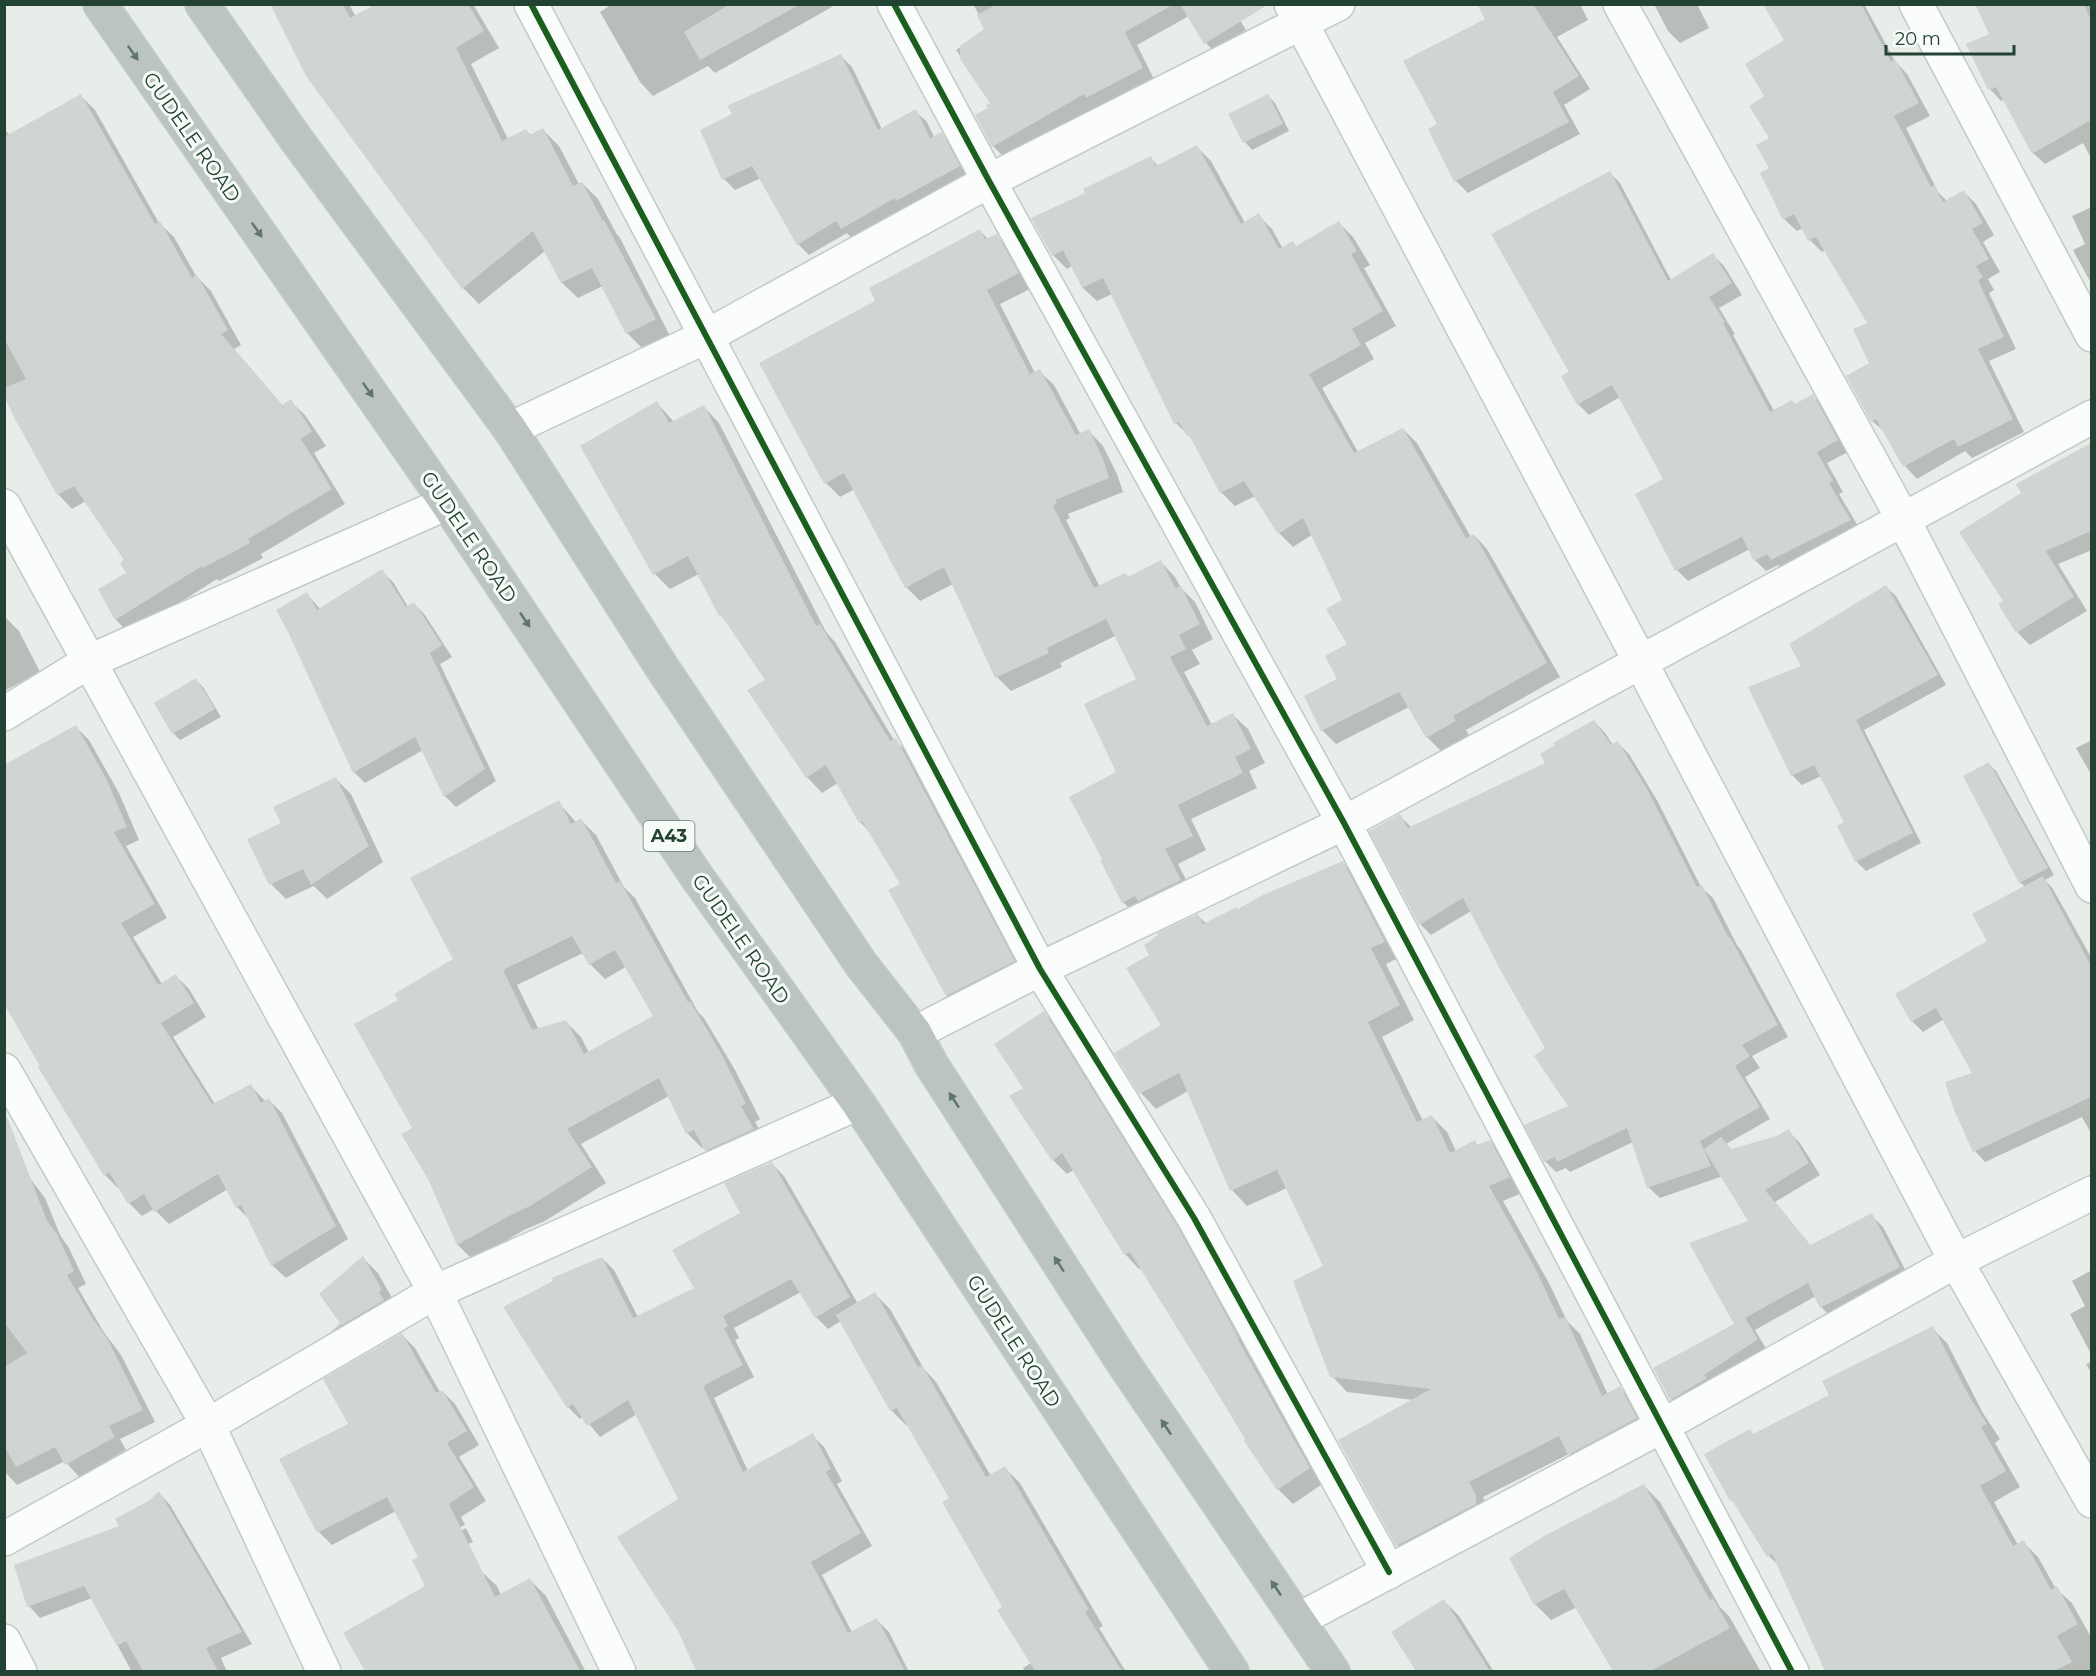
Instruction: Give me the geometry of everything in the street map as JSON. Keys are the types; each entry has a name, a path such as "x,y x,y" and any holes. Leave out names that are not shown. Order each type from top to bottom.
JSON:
{"highway":[{"name":"GUDELE ROAD","path":"100,4 447,503 695,874 858,1103 1232,1671"},
{"path":"202,4 296,139 510,429 663,669 861,964 915,1034 931,1064 1122,1361 1333,1671"}],"street":[{"path":"531,4 1040,969 1194,1218 1389,1572"},
{"path":"894,4 989,181 1344,823 1792,1671"},
{"path":"510,429 707,336 1295,14 1338,4"},
{"path":"1620,4 1903,519 2091,886"},
{"path":"1916,4 2091,335"},
{"path":"1295,14 1640,661 1956,1261 2091,1501"},
{"path":"915,1034 1040,969 1344,823 2091,417"},
{"path":"4,714 88,662 447,503"},
{"path":"4,506 435,1292 619,1671"},
{"path":"4,1070 208,1425 324,1671"},
{"path":"4,1539 208,1425 435,1292 858,1103"},
{"path":"1298,1620 1662,1426 1956,1261 2091,1193"},
{"path":"4,1641 20,1671"}],"building":[{"path":"270,4 343,4 350,18 376,4 468,4 484,31 456,48 502,141 526,129 529,135 543,128 573,186 582,182 656,319 626,334 592,268 561,283 533,231 462,289 306,76"},
{"path":"730,4 801,4 700,60 684,32"},
{"path":"997,4 1174,4 1125,32 1143,68 1086,98 1084,94 992,147 975,115 988,108 986,105 990,103 960,59 960,46 984,29 977,15"},
{"path":"1180,4 1269,4 1204,44"},
{"path":"1477,4 1533,4 1579,76 1553,92 1569,122 1454,182 1428,129 1437,124 1403,61 1485,19"},
{"path":"1763,4 1861,4 1891,62 1895,59 1919,103 1894,116 1931,187 1934,185 1943,202 1964,190 1983,223 1972,229 1989,259 1976,266 1983,277 1978,280 2004,337 1978,349 2013,419 1958,447 1954,439 1903,467 1876,419 1871,422 1846,376 1869,363 1853,329 1867,323 1816,237 1808,241 1794,214 1783,220 1760,173 1769,168 1756,145 1769,138 1749,106 1764,96 1745,64 1784,40"},
{"path":"1975,4 2084,4 2091,20 2091,120 2032,154 1996,87 1988,90 1966,44 1989,34"},
{"path":"841,54 878,130 916,109 930,138 942,132 960,166 896,201 895,198 841,229 836,221 797,245 752,166 722,180 700,130 732,114 727,106"},
{"path":"81,94 155,224 160,221 192,278 197,275 228,330 221,334 282,405 291,399 312,431 301,439 332,489 248,539 250,543 203,568 202,566 115,620 98,589 126,573 120,563 124,560 74,486 57,495 4,396 4,388 26,379 4,338 4,137"},
{"path":"1268,94 1283,124 1243,143 1228,114"},
{"path":"1197,145 1241,224 1259,213 1279,249 1293,241 1296,246 1339,221 1357,251 1351,254 1383,311 1352,329 1361,345 1309,374 1354,453 1403,428 1466,538 1474,534 1547,663 1453,716 1456,721 1426,738 1399,692 1321,731 1304,696 1337,679 1325,656 1347,644 1326,609 1342,600 1303,518 1278,534 1244,481 1220,493 1189,435 1187,436 1179,422 1174,424 1103,278 1082,288 1063,250 1052,256 1031,218 1085,193 1083,189 1151,156 1156,166"},
{"path":"1610,171 1668,281 1713,253 1732,283 1709,297 1725,322 1723,323 1770,412 1792,400 1795,404 1813,394 1838,440 1817,452 1833,481 1829,483 1851,520 1771,560 1767,554 1754,561 1742,537 1675,571 1635,494 1663,479 1612,385 1577,405 1561,376 1569,372 1491,234"},
{"path":"980,229 985,239 997,234 1019,273 987,290 1030,374 1040,369 1076,435 1089,429 1103,459 1109,478 1055,500 1057,503 1053,506 1094,588 1125,573 1128,577 1161,560 1175,588 1181,586 1200,624 1179,635 1186,649 1170,657 1207,726 1233,713 1251,749 1235,757 1243,773 1178,805 1193,836 1165,849 1181,880 1138,901 1135,896 1122,903 1069,797 1116,772 1084,704 1136,679 1106,619 1047,648 1049,653 995,678 944,567 905,588 844,473 824,484 759,363 875,301 869,288"},
{"path":"657,401 669,423 704,405 816,626 820,624 890,741 896,738 1015,961 946,996 888,890 900,884 862,821 859,823 826,765 806,778 747,690 765,680 721,615 719,616 688,556 653,575 580,446"},
{"path":"2091,443 2091,531 2046,551 2074,597 2016,633 1998,604 2003,601 1959,532 2021,493 2016,484"},
{"path":"382,569 406,607 414,602 442,645 430,653 485,769 444,797 415,737 353,773 276,610 307,592 317,610"},
{"path":"1886,585 1938,675 1856,720 1913,833 1855,862 1837,826 1844,822 1814,765 1791,776 1748,687 1801,666 1789,644"},
{"path":"196,678 215,709 172,734 154,703"},
{"path":"1594,720 1611,745 1618,741 1647,789 1697,887 1702,885 1728,937 1778,1025 1742,1045 1750,1056 1735,1066 1760,1107 1700,1141 1711,1166 1647,1188 1627,1128 1557,1162 1555,1157 1544,1162 1524,1125 1568,1106 1534,1056 1545,1048 1463,898 1419,925 1369,831 1400,814 1408,828 1545,763 1540,754 1555,745 1553,743"},
{"path":"76,725 106,778 127,827 114,832 155,904 121,923 158,985 176,974 194,1003 161,1023 212,1104 251,1084 261,1103 269,1098 336,1226 271,1266 241,1205 236,1208 218,1174 154,1212 144,1194 128,1204 109,1172 104,1176 38,1067 40,1066 4,1004 4,765"},
{"path":"1989,762 2048,868 2019,883 1963,776"},
{"path":"336,777 369,846 311,885 303,869 269,885 247,839 281,823 273,807"},
{"path":"559,800 571,824 581,818 616,883 620,881 688,1002 690,1001 721,1053 746,1104 741,1106 754,1129 705,1151 694,1130 686,1134 659,1078 567,1129 592,1167 530,1206 457,1245 428,1179 401,1134 412,1128 354,1024 398,1000 394,994 453,959 410,878","holes":["572,936 589,965 615,950 653,1016 584,1054 566,1020 532,1030 503,970"]},
{"path":"1343,861 1385,942 1371,948 1400,1005 1368,1022 1417,1122 1432,1115 1450,1153 1475,1140 1477,1145 1490,1140 1510,1177 1489,1186 1535,1268 1559,1319 1565,1317 1602,1396 1620,1386 1637,1418 1568,1455 1559,1436 1469,1482 1476,1495 1476,1504 1396,1546 1338,1440 1431,1389 1330,1377 1293,1281 1323,1266 1277,1170 1230,1191 1179,1073 1139,1094 1114,1053 1161,1025 1126,968 1149,955 1144,945 1158,935 1157,933 1198,914 1203,924 1263,895"},
{"path":"2043,876 2091,966 2091,1097 1973,1152 1954,1110 1945,1082 1972,1073 1936,1008 1911,1022 1895,994 1987,941 1972,914"},
{"path":"1044,1011 1178,1227 1310,1468 1277,1490 1244,1441 1245,1439 1130,1252 1124,1255 1062,1153 1052,1161 1009,1096 1023,1088 994,1044"},
{"path":"7,1117 47,1221 57,1234 74,1271 67,1275 108,1340 143,1410 109,1426 115,1437 65,1465 55,1447 16,1467 4,1445 4,1367 27,1353 4,1322 4,1118"},
{"path":"1789,1129 1809,1163 1765,1190 1810,1245 1872,1213 1900,1267 1820,1308 1808,1283 1745,1318 1758,1339 1704,1375 1707,1378 1670,1400 1653,1368 1734,1324 1689,1243 1748,1221 1704,1149 1721,1137 1731,1149 1777,1136"},
{"path":"772,1162 850,1297 815,1318 791,1279 723,1316 728,1326 724,1328 743,1365 703,1386 743,1472 813,1433 831,1469 826,1472 861,1533 811,1562 848,1633 877,1618 905,1671 696,1671 678,1631 617,1537 678,1499 628,1400 587,1426 573,1404 567,1408 503,1307 553,1281 552,1278 602,1257 633,1318 694,1288 672,1250 740,1213 724,1183"},
{"path":"363,1256 382,1290 379,1292 384,1300 330,1332 340,1323 319,1294"},
{"path":"875,1292 918,1367 922,1365 986,1477 1005,1466 1089,1610 1085,1612 1122,1671 1035,1671 997,1610 1002,1607 942,1502 949,1498 897,1408 890,1411 836,1315"},
{"path":"1933,1326 1969,1396 1987,1424 1981,1427 2006,1471 1980,1486 2013,1546 2024,1540 2051,1590 2057,1586 2078,1624 2057,1636 2072,1662 2054,1671 1825,1671 1772,1554 1767,1557 1732,1500 1730,1501 1704,1454 1750,1429 1753,1434 1829,1395 1822,1381"},
{"path":"402,1333 436,1393 442,1390 467,1431 447,1443 474,1487 449,1504 495,1597 530,1578 580,1671 365,1671 343,1633 425,1586 412,1560 418,1557 387,1497 317,1533 279,1459 348,1424 323,1379"},
{"path":"1644,1484 1710,1600 1713,1598 1730,1628 1651,1671 1613,1671 1564,1589 1534,1605 1509,1558 1544,1536"},
{"path":"159,1491 242,1632 206,1648 218,1671 143,1671 126,1641 117,1646 84,1586 27,1607 14,1565 119,1526 115,1519 150,1500"},
{"path":"1444,1599 1490,1671 1416,1671 1391,1632"}],"cycle path":[{"path":"531,4 1040,969 1194,1218 1389,1572"},
{"path":"894,4 989,181 1344,823 1792,1672"}]}
